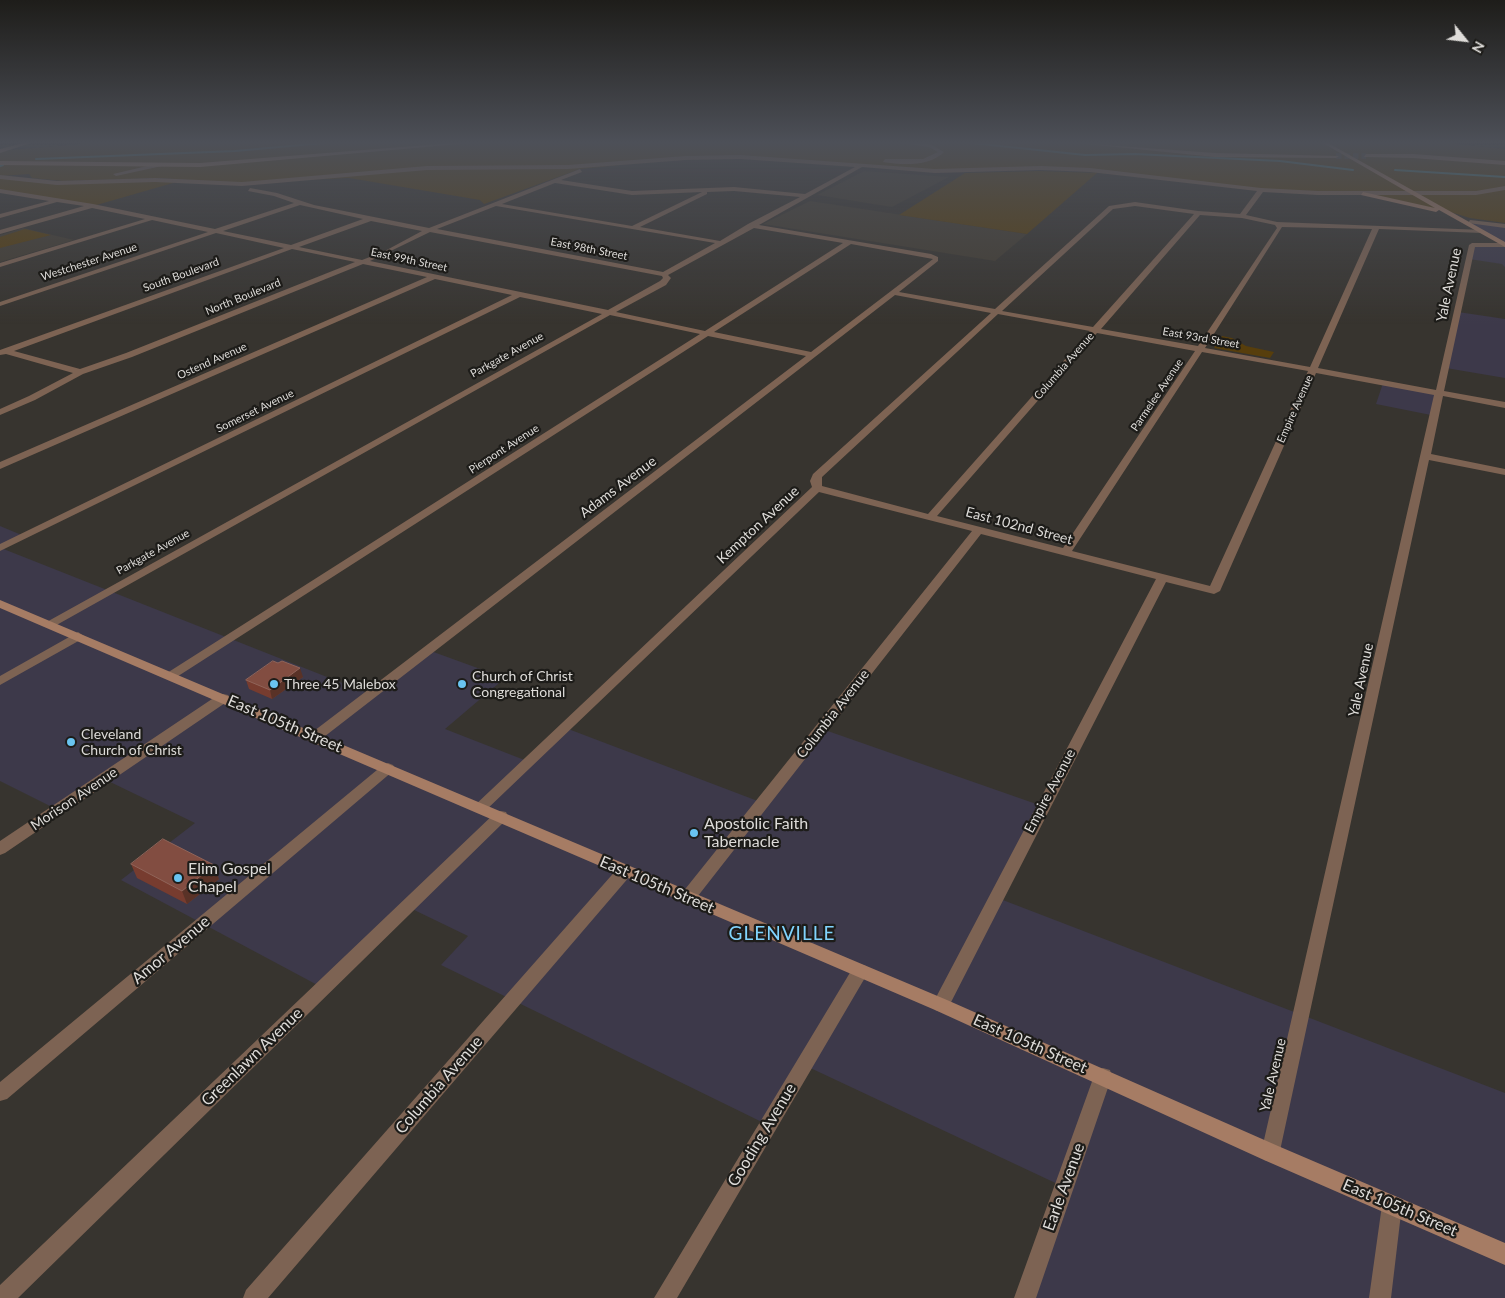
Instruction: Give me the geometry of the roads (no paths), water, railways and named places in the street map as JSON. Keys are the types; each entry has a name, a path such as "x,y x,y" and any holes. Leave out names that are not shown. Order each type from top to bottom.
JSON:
{"main road":[{"path":"1410,204 1447,211"},
{"path":"1433,204 1505,245"},
{"name":"East 105th Street","path":"0,604 501,816 624,872 688,897 941,1005 1103,1076 1271,1153 1505,1254"}],"street":[{"path":"0,216 47,204"},
{"name":"East 99th Street","path":"80,204 812,355"},
{"name":"East 98th Street","path":"299,204 664,274"},
{"name":"Westchester Avenue","path":"0,304 299,204"},
{"path":"494,204 718,242"},
{"name":"North Boulevard","path":"0,412 20,404 80,372 129,355 385,253 430,230 494,204"},
{"path":"632,228 682,204"},
{"name":"Parkgate Avenue","path":"49,624 663,283 667,278 664,274 718,242 791,204"},
{"name":"Kempton Avenue","path":"480,807 817,488 815,481 817,476 1111,207 1135,204 1198,212"},
{"path":"1242,216 1251,204"},
{"path":"0,232 93,206"},
{"path":"1198,212 1242,216 1278,224 1482,231"},
{"name":"Columbia Avenue","path":"930,518 1198,212"},
{"path":"0,265 153,218"},
{"name":"South Boulevard","path":"2,351 371,219"},
{"path":"1468,222 1505,226"},
{"name":"Parmelee Avenue","path":"1064,553 1201,350 1280,228 1278,224"},
{"path":"750,225 849,242"},
{"name":"Empire Avenue","path":"1214,591 1376,228"},
{"name":"Adams Avenue","path":"315,737 936,260 936,258 849,242"},
{"name":"Pierpont Avenue","path":"172,676 849,242"},
{"name":"Yale Avenue","path":"1271,1153 1441,393 1472,245 1505,245"},
{"name":"Ostend Avenue","path":"0,466 434,276"},
{"name":"Somerset Avenue","path":"0,548 520,294"},
{"name":"East 93rd Street","path":"894,294 1505,405"},
{"path":"2,351 80,372"},
{"path":"1426,456 1505,472"},
{"name":"East 102nd Street","path":"817,488 1214,591"},
{"name":"Columbia Avenue","path":"688,897 978,531"},
{"name":"Empire Avenue","path":"941,1005 997,893 1162,578"},
{"path":"0,681 78,636"},
{"name":"Morison Avenue","path":"0,850 223,698"},
{"name":"Amor Avenue","path":"0,1093 388,768"},
{"name":"Greenlawn Avenue","path":"2,1298 501,816"},
{"name":"Columbia Avenue","path":"254,1298 624,872"},
{"name":"Gooding Avenue","path":"665,1298 860,971"},
{"name":"Earle Avenue","path":"1024,1298 1103,1076"},
{"path":"1380,1298 1392,1205"}],"place":[{"name":"Three 45 Malebox","path":"274,684"},
{"name":"Church of Christ Congregational","path":"462,684"},
{"name":"Cleveland Church of Christ","path":"71,742"},
{"name":"Apostolic Faith Tabernacle","path":"694,833"},
{"name":"Elim Gospel Chapel","path":"178,878"}],"district":[{"name":"GLENVILLE","path":"782,934"}]}
